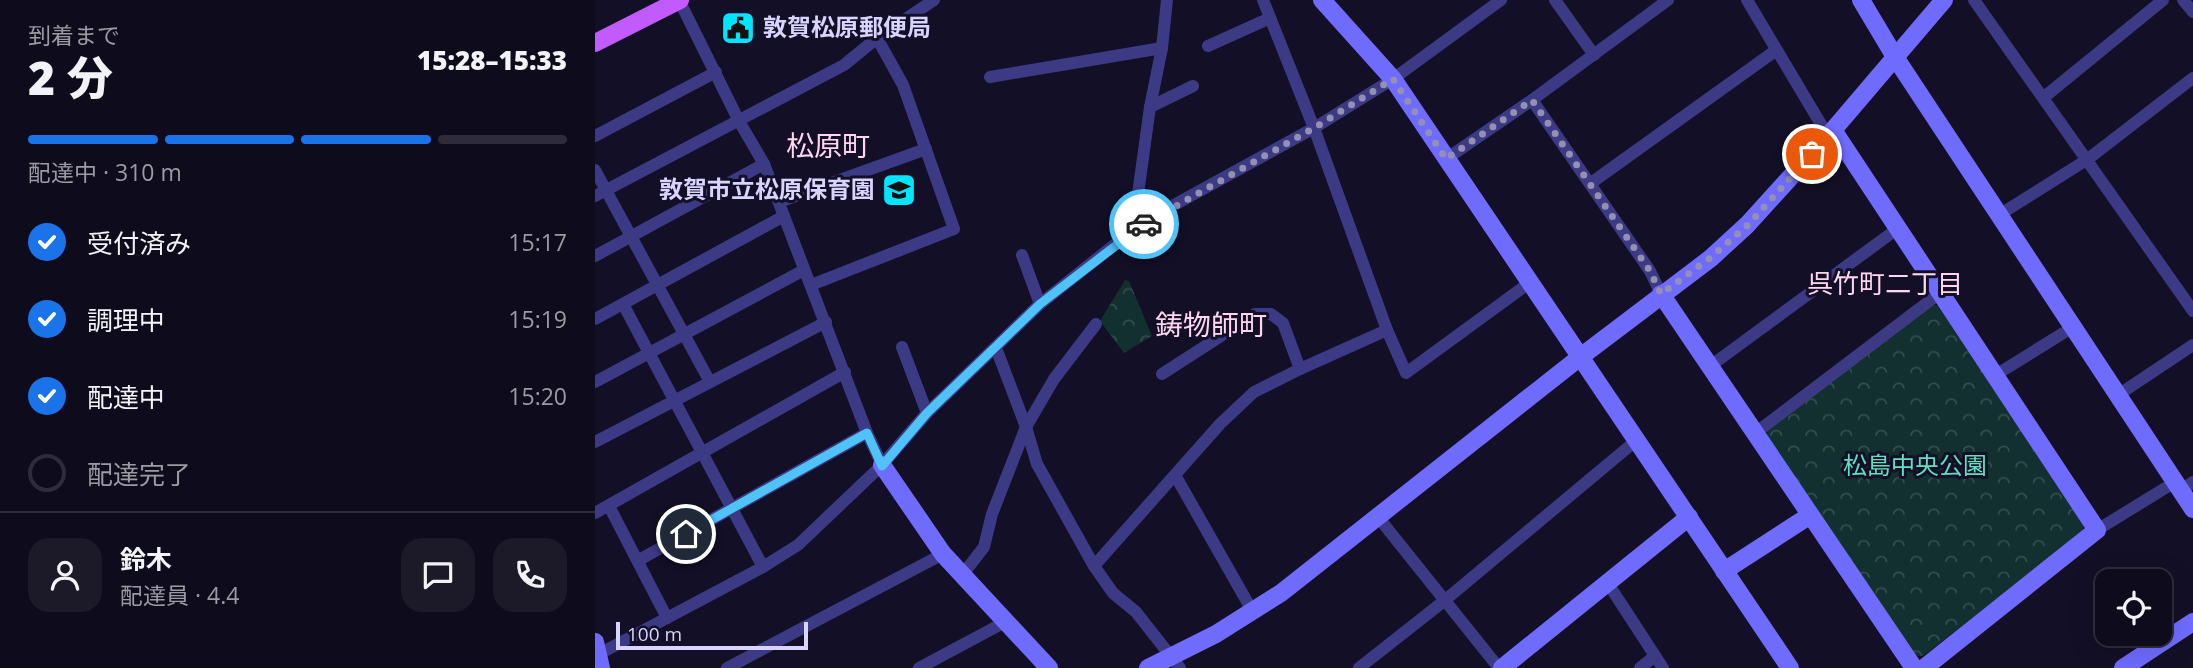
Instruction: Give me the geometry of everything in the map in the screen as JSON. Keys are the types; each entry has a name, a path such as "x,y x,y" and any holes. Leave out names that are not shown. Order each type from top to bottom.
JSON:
{"main road":[{"path":"595,43 680,0"}],"street":[{"path":"680,0 764,164 882,466 943,554 1049,668"},
{"path":"601,193 844,65 877,38 934,0"},
{"path":"1133,230 1167,0"},
{"path":"1263,0 1314,128 1387,330 1406,373 1529,283"},
{"path":"1322,0 1393,79 1790,668"},
{"path":"598,655 763,567 798,545 882,466 927,413 1040,304 1133,230 1314,128 1393,79 1501,0"},
{"path":"1555,0 1594,55"},
{"path":"1446,159 1532,100 1668,0"},
{"path":"1747,0 1775,51 2097,530"},
{"path":"1861,0 1895,57 2118,395 2183,485 2193,509"},
{"path":"1148,668 1176,662 1281,593 1710,258 1748,225 1944,0"},
{"path":"1974,0 2193,311"},
{"path":"2043,98 2163,0"},
{"path":"2183,0 2193,12"},
{"path":"1208,46 1270,18"},
{"path":"811,285 954,229 904,85 877,38"},
{"path":"990,77 1161,48"},
{"path":"1591,183 1775,51"},
{"path":"595,136 716,72"},
{"path":"1999,215 2088,159 2193,78"},
{"path":"1150,107 1192,86"},
{"path":"1532,100 1591,183 1650,271 1661,294 1709,367 1914,668"},
{"path":"779,202 926,149"},
{"path":"595,256 764,164"},
{"path":"595,170 601,193 631,237 711,382"},
{"path":"595,319 784,216"},
{"path":"1709,367 1897,229"},
{"path":"1022,255 1040,304"},
{"path":"595,382 804,270"},
{"path":"1754,434 1940,293"},
{"path":"622,304 763,567"},
{"path":"1163,374 1255,314 1271,314 1283,323 1300,369"},
{"path":"595,442 826,323"},
{"path":"963,574 984,547 992,514 1027,427 1054,379 1096,324"},
{"path":"1994,376 2073,327"},
{"path":"1094,566 1220,424 1254,392 1387,330"},
{"path":"2118,395 2193,345"},
{"path":"902,347 927,413"},
{"path":"996,348 1027,427 1037,464 1094,566 1113,593 1136,612 1176,662"},
{"path":"595,513 845,372"},
{"path":"639,560 867,433"},
{"path":"1359,668 1444,601 1638,439"},
{"path":"1175,475 1253,612"},
{"path":"1924,668 2097,530 2183,485"},
{"path":"609,506 667,618"},
{"path":"1724,572 1809,516"},
{"path":"1378,517 1500,668 1689,517"},
{"path":"727,668 943,554"},
{"path":"1607,582 1663,668"},
{"path":"919,668 1007,621"},
{"path":"2123,668 2193,622"},
{"path":"1640,668 1655,656"}],"green space":[{"path":"1125,280 1129,281 1152,336 1124,353 1100,321"},
{"name":"松島中央公園","path":"1932,305 1939,305 2084,524 2082,533 1923,656 1912,655 1765,439 1767,431"}],"way so far":[{"path":"1144,224 1314,128 1393,79 1446,159 1532,100 1650,271 1661,294 1710,258 1748,225 1812,154"}],"place":[{"name":"敦賀松原郵便局","path":"738,28"},
{"name":"敦賀市立松原保育園","path":"899,190"}],"district":[{"name":"松原町","path":"828,146"},
{"name":"呉竹町二丁目","path":"1885,284"},
{"name":"鋳物師町","path":"1211,325"}],"route":[{"path":"686,534 867,433 882,466 927,413 1040,304 1144,224"}]}
